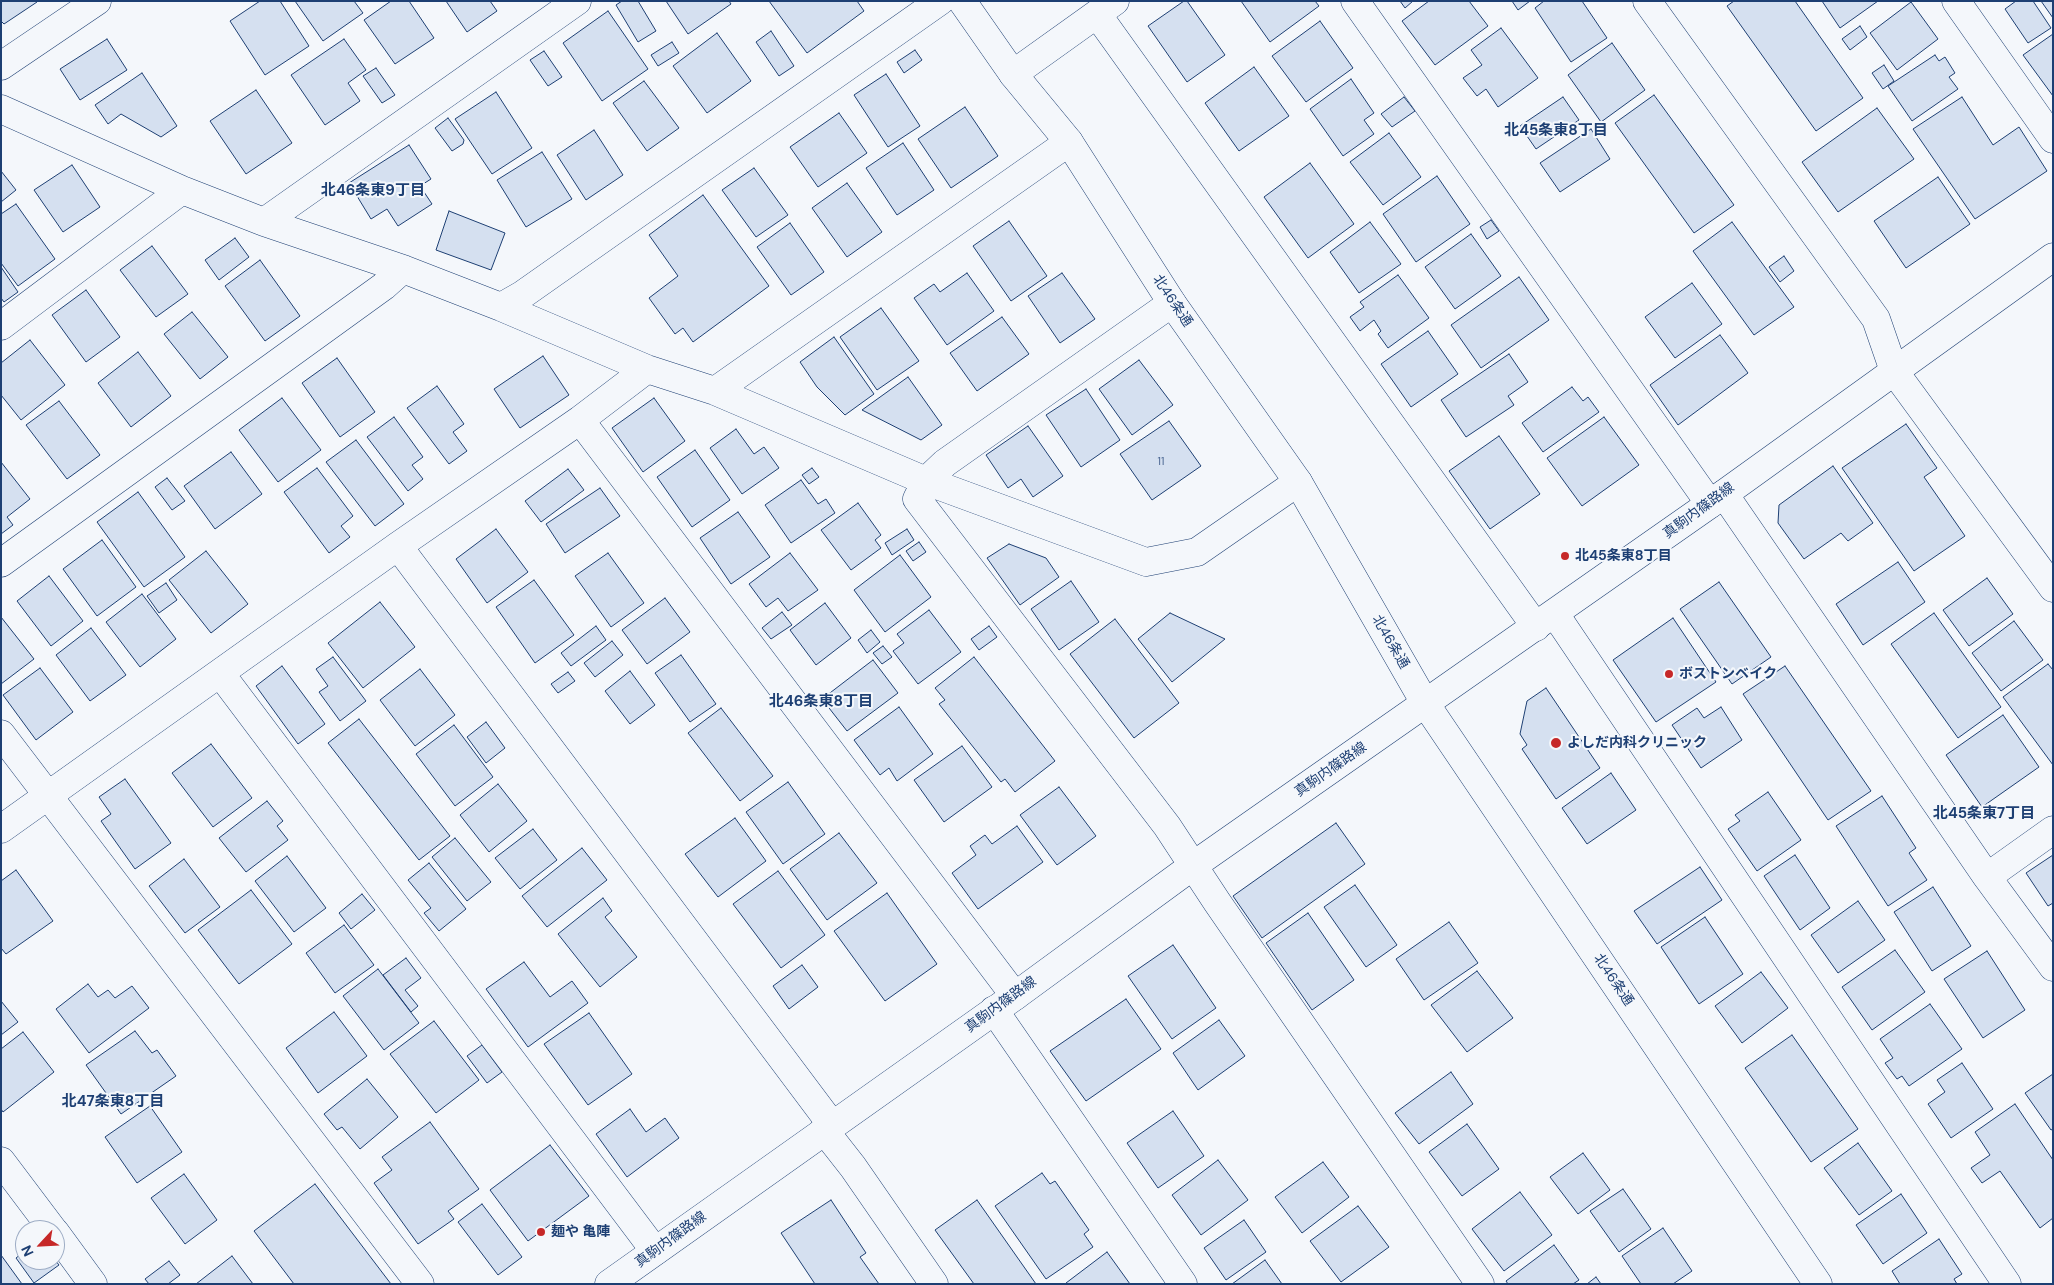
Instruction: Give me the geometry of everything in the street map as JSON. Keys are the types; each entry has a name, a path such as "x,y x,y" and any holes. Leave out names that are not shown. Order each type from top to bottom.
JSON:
{"street":[{"path":"1,66 97,1"},
{"path":"264,222 577,1"},
{"path":"502,307 522,295 940,1"},
{"name":"北46条通","path":"962,1 1013,74 1069,142 1172,303 1298,482 1425,703 1818,1284"},
{"path":"1355,1 1717,499 2053,967"},
{"path":"1647,1 1876,319 1894,370 2053,588"},
{"path":"1956,1 2053,139"},
{"path":"1013,74 1106,8 1545,621 2007,1284"},
{"path":"1,109 182,190 264,222 403,269 502,307 647,369 715,391 926,481 1146,562 1197,552 1298,482"},
{"path":"715,391 1069,142"},
{"path":"1,326 182,190"},
{"name":"真駒内篠路線","path":"609,1284 1004,1003 1194,865 1717,499 2053,256"},
{"path":"1,564 384,286 403,269"},
{"path":"1172,303 945,463 926,481 917,499 1168,826 1217,902 1480,1284"},
{"path":"1,829 398,546 580,420 647,369"},
{"path":"580,420 1004,1003 1182,1284"},
{"path":"398,546 828,1128 934,1284"},
{"path":"220,673 655,1251"},
{"path":"1,734 420,1284"},
{"path":"1987,877 2053,830"},
{"path":"1,1160 46,1220"},
{"path":"65,1246 94,1284"}],"building":[{"path":"1,1 37,2 4,24 1,21"},
{"path":"260,1 280,1 309,46 265,75 230,21"},
{"path":"295,1 354,1 363,13 323,41"},
{"path":"391,1 409,1 434,38 395,64 364,20"},
{"path":"446,1 490,1 497,11 467,32"},
{"path":"622,1 638,1 656,31 638,42 616,5"},
{"path":"666,1 729,1 731,4 688,34"},
{"path":"769,1 857,1 864,11 807,53"},
{"path":"1184,1 1187,1 1225,55 1187,82 1148,26"},
{"path":"1241,1 1315,1 1319,6 1270,42"},
{"path":"1400,1 1413,1 1405,8"},
{"path":"1429,1 1469,1 1488,26 1435,65 1402,21"},
{"path":"1512,1 1530,1 1518,10"},
{"path":"1544,1 1582,1 1607,38 1571,62 1535,8"},
{"path":"1734,1 1795,1 1863,98 1816,131 1727,6"},
{"path":"1822,1 1878,1 1840,28"},
{"path":"2016,1 2033,1 2051,28 2028,43 2005,9"},
{"path":"2041,1 2053,1 2053,18"},
{"path":"1911,2 1938,39 1897,70 1870,33"},
{"path":"608,11 648,69 602,101 563,43"},
{"path":"1320,21 1353,68 1306,102 1272,56"},
{"path":"1860,26 1867,37 1850,50 1842,39"},
{"path":"1501,28 1538,78 1498,107 1486,89 1477,96 1463,78 1482,65 1471,50"},
{"path":"771,31 794,66 779,76 756,42"},
{"path":"717,33 751,81 707,113 673,66"},
{"path":"2053,34 2053,96 2023,55"},
{"path":"107,39 127,70 80,100 60,69"},
{"path":"344,39 366,70 348,83 360,101 325,125 291,75"},
{"path":"672,42 679,53 658,66 651,55"},
{"path":"1612,43 1645,90 1601,122 1568,75"},
{"path":"915,50 922,60 904,73 897,62"},
{"path":"544,51 562,77 548,86 530,60"},
{"path":"1935,55 1939,61 1945,57 1955,73 1949,77 1958,89 1912,121 1888,86"},
{"path":"1884,65 1894,81 1883,89 1872,73"},
{"path":"1254,67 1289,116 1239,151 1205,103"},
{"path":"376,68 395,95 382,103 363,76"},
{"path":"142,73 177,126 161,137 121,114 108,124 95,105"},
{"path":"886,74 920,126 888,147 854,95"},
{"path":"1351,79 1374,113 1364,120 1374,134 1343,156 1310,109"},
{"path":"644,81 679,128 647,151 613,103"},
{"path":"256,90 292,143 246,174 210,121"},
{"path":"496,92 532,148 492,174 455,119"},
{"path":"1654,95 1734,205 1694,233 1615,123"},
{"path":"1404,97 1415,111 1392,127 1381,114"},
{"path":"1563,97 1579,120 1536,149 1520,126"},
{"path":"1962,97 1993,145 2019,127 2047,171 1975,219 1913,129"},
{"path":"965,107 998,156 951,188 918,139"},
{"path":"1877,108 1914,159 1838,212 1802,162"},
{"path":"839,113 867,153 818,187 790,147"},
{"path":"448,118 464,140 463,144 452,151 435,128"},
{"path":"1591,129 1610,159 1560,192 1540,163"},
{"path":"594,130 623,175 586,200 557,155"},
{"path":"1389,133 1421,177 1383,205 1350,162"},
{"path":"903,143 934,190 897,215 866,168"},
{"path":"409,145 431,179 420,186 432,204 398,226 387,209 371,219 349,183"},
{"path":"542,152 572,199 526,227 497,180"},
{"path":"1310,163 1354,224 1308,258 1264,197"},
{"path":"72,165 100,207 63,232 34,190"},
{"path":"754,168 788,215 756,237 722,190"},
{"path":"1,171 16,190 1,202"},
{"path":"1437,176 1470,224 1416,262 1383,214"},
{"path":"1938,177 1970,224 1906,268 1874,221"},
{"path":"847,183 882,232 847,257 812,208"},
{"path":"703,195 769,286 693,342 683,328 675,334 649,298 678,276 649,235"},
{"path":"16,204 55,259 18,286 1,263 1,214"},
{"path":"449,211 505,233 491,270 436,250"},
{"path":"1491,220 1499,231 1487,239 1480,227"},
{"path":"1009,221 1047,276 1011,301 973,246"},
{"path":"1370,222 1401,264 1359,293 1330,252"},
{"path":"1732,222 1794,307 1754,335 1693,251"},
{"path":"790,223 824,272 791,295 757,247"},
{"path":"1471,234 1501,276 1455,309 1425,267"},
{"path":"235,238 249,257 219,280 205,260"},
{"path":"152,246 188,294 156,317 120,270"},
{"path":"1784,256 1794,271 1780,282 1769,267"},
{"path":"260,260 300,316 265,341 225,286"},
{"path":"1,267 18,292 4,302 1,298"},
{"path":"967,273 994,311 947,345 914,298 934,284 940,292"},
{"path":"1062,273 1095,319 1060,343 1028,296"},
{"path":"1398,275 1429,318 1388,348 1378,334 1381,331 1374,320 1360,331 1350,317 1364,307 1360,302"},
{"path":"1519,277 1549,320 1481,368 1451,325"},
{"path":"1692,283 1722,324 1675,358 1645,317"},
{"path":"86,290 120,337 86,362 52,315"},
{"path":"881,308 919,361 877,390 840,337"},
{"path":"192,312 228,357 200,379 164,334"},
{"path":"1002,317 1029,354 977,391 950,353"},
{"path":"1428,331 1458,374 1411,407 1381,364"},
{"path":"1720,335 1748,373 1678,425 1650,385"},
{"path":"834,337 874,394 845,415 817,387 800,362"},
{"path":"30,340 65,385 21,420 1,395 1,363"},
{"path":"138,352 171,396 131,427 98,383"},
{"path":"1509,354 1528,382 1508,396 1514,405 1466,437 1441,400"},
{"path":"543,356 569,395 520,428 494,389"},
{"path":"337,358 375,412 340,437 302,383"},
{"path":"1139,360 1173,405 1132,435 1099,389"},
{"path":"908,377 942,425 921,440 862,410"},
{"path":"437,386 464,424 453,432 467,451 449,464 407,408"},
{"path":"1572,387 1583,401 1588,397 1599,412 1543,452 1522,423"},
{"path":"1086,389 1120,440 1081,467 1046,415"},
{"path":"282,398 321,450 278,482 239,430"},
{"path":"654,398 685,441 643,472 612,428"},
{"path":"59,401 100,455 67,479 26,425"},
{"path":"394,417 423,457 412,465 423,479 408,491 367,437"},
{"path":"1604,417 1639,465 1582,506 1547,458"},
{"path":"1169,421 1201,466 1152,500 1120,454"},
{"path":"1906,424 1937,468 1924,477 1965,536 1914,571 1842,468"},
{"path":"1028,426 1063,476 1033,497 1021,479 1008,488 986,455"},
{"path":"736,429 754,454 764,447 779,468 742,494 710,448"},
{"path":"1499,436 1540,494 1490,529 1449,471"},
{"path":"356,440 404,504 375,526 326,462"},
{"path":"695,450 730,500 692,527 657,477"},
{"path":"231,452 262,494 215,529 184,486"},
{"path":"1,462 30,499 7,517 13,525 1,534"},
{"path":"1833,466 1873,523 1848,541 1841,533 1804,559 1778,523 1779,505"},
{"path":"317,468 353,516 341,526 350,537 329,553 284,492"},
{"path":"812,468 819,477 809,484 802,475"},
{"path":"568,469 584,490 541,522 525,501"},
{"path":"167,478 185,501 172,510 155,487"},
{"path":"801,480 818,504 826,499 835,513 791,543 765,505"},
{"path":"600,488 620,516 565,553 546,524"},
{"path":"138,492 185,557 144,587 97,522"},
{"path":"858,503 881,535 875,540 881,548 851,570 821,530"},
{"path":"738,512 770,557 731,584 700,538"},
{"path":"496,529 528,572 487,603 456,559"},
{"path":"907,529 914,540 892,555 885,543"},
{"path":"102,540 136,587 97,616 63,569"},
{"path":"919,542 926,552 913,561 906,551"},
{"path":"1009,544 1046,558 1059,577 1020,605 987,558"},
{"path":"206,551 248,604 211,633 169,580"},
{"path":"608,553 644,603 611,627 575,576"},
{"path":"790,553 818,590 788,611 778,598 766,607 749,584"},
{"path":"900,555 931,597 885,632 854,590"},
{"path":"1898,562 1925,602 1863,645 1836,604"},
{"path":"49,576 83,621 51,646 17,601"},
{"path":"1987,578 2013,614 1969,646 1943,610"},
{"path":"534,580 574,635 535,663 496,607"},
{"path":"1071,581 1099,622 1059,650 1031,609"},
{"path":"1719,582 1771,657 1732,684 1680,609"},
{"path":"166,583 177,600 159,613 147,596"},
{"path":"142,594 176,639 140,667 106,622"},
{"path":"665,598 690,632 647,664 622,630"},
{"path":"380,602 415,647 363,688 328,643"},
{"path":"825,603 851,638 816,665 790,630"},
{"path":"929,610 961,652 918,684 893,651 904,643 897,634"},
{"path":"782,612 792,625 771,639 762,628"},
{"path":"1170,613 1225,639 1172,682 1138,639"},
{"path":"1934,613 2001,707 1958,738 1891,644"},
{"path":"1,617 34,659 1,684"},
{"path":"1673,618 1716,682 1656,722 1613,660"},
{"path":"1115,619 1179,703 1134,738 1070,654"},
{"path":"2014,621 2043,660 2001,691 1972,653"},
{"path":"596,626 606,640 571,666 561,653"},
{"path":"989,626 997,637 979,650 971,639"},
{"path":"91,628 126,675 90,701 56,655"},
{"path":"871,630 880,642 867,653 858,640"},
{"path":"612,641 623,655 595,677 584,663"},
{"path":"883,646 892,657 882,664 873,653"},
{"path":"681,655 716,704 690,722 655,673"},
{"path":"333,657 366,701 340,721 319,692 328,686 316,669"},
{"path":"974,657 1055,761 1015,792 1005,779 1001,782 939,704 945,700 935,688"},
{"path":"873,660 898,693 847,731 822,699"},
{"path":"2048,664 2053,670 2053,765 2003,697"},
{"path":"282,666 325,724 298,744 256,686"},
{"path":"1785,666 1871,791 1828,820 1743,694"},
{"path":"40,668 73,712 36,740 3,695"},
{"path":"420,669 455,715 415,746 380,700"},
{"path":"630,671 655,705 630,724 605,691"},
{"path":"568,672 575,681 558,693 551,684"},
{"path":"1546,688 1600,768 1556,799 1522,749 1527,745 1520,734 1527,701"},
{"path":"899,707 933,754 897,781 889,768 880,775 854,740"},
{"path":"1721,707 1742,740 1701,768 1672,725 1697,708 1704,718"},
{"path":"721,708 773,776 740,801 688,733"},
{"path":"2003,715 2039,767 1982,807 1946,755"},
{"path":"359,719 450,836 419,860 328,743"},
{"path":"486,722 505,748 486,763 467,737"},
{"path":"454,725 493,777 455,806 416,754"},
{"path":"211,744 252,798 213,827 172,773"},
{"path":"962,746 992,787 944,822 914,780"},
{"path":"1611,773 1636,810 1587,844 1562,808"},
{"path":"125,779 171,843 135,869 101,821 111,814 99,797"},
{"path":"788,782 825,834 783,864 746,812"},
{"path":"498,784 527,821 489,852 460,815"},
{"path":"1059,787 1096,836 1057,865 1020,815"},
{"path":"1768,792 1801,840 1757,871 1728,829 1740,821 1735,815"},
{"path":"1882,796 1916,848 1909,853 1927,880 1888,906 1836,826"},
{"path":"267,801 283,821 277,826 288,840 246,872 219,838"},
{"path":"735,818 766,861 718,897 685,854"},
{"path":"1336,823 1365,864 1262,938 1233,896"},
{"path":"1017,826 1043,862 978,909 952,873 976,855 970,846 985,835 992,844"},
{"path":"533,829 557,860 520,889 495,858"},
{"path":"839,833 877,883 827,920 790,869"},
{"path":"455,838 491,882 467,901 432,857"},
{"path":"582,848 607,880 547,927 522,896"},
{"path":"1795,855 1830,908 1800,930 1764,876"},
{"path":"2053,855 2053,903 2048,906 2026,873"},
{"path":"287,856 326,908 294,932 255,881"},
{"path":"184,859 220,907 185,933 149,886"},
{"path":"429,863 466,909 439,931 424,913 431,908 408,880"},
{"path":"1700,867 1722,900 1657,944 1634,911"},
{"path":"16,870 53,921 6,954 1,948 1,881"},
{"path":"778,871 825,935 781,968 733,904"},
{"path":"1355,885 1397,945 1366,967 1324,907"},
{"path":"1933,887 1971,946 1932,971 1894,912"},
{"path":"251,890 292,944 239,984 198,930"},
{"path":"887,893 937,964 885,1001 834,931"},
{"path":"362,894 375,910 351,929 339,913"},
{"path":"603,898 612,911 605,917 637,957 600,987 558,934"},
{"path":"1858,901 1885,940 1838,973 1811,935"},
{"path":"1308,913 1354,980 1312,1010 1266,943"},
{"path":"1705,917 1743,974 1699,1004 1661,947"},
{"path":"1449,922 1478,963 1424,1000 1396,959"},
{"path":"344,925 374,965 335,993 306,953"},
{"path":"1173,945 1216,1008 1172,1039 1128,976"},
{"path":"1895,950 1925,992 1872,1030 1842,987"},
{"path":"1987,951 2025,1010 1983,1038 1944,979"},
{"path":"406,958 421,978 405,990 418,1006 411,1012 383,975"},
{"path":"524,962 550,997 572,981 588,1003 528,1047 486,989"},
{"path":"802,965 818,987 789,1009 773,986"},
{"path":"378,969 419,1023 384,1050 343,996"},
{"path":"1477,971 1513,1018 1467,1052 1431,1005"},
{"path":"1761,972 1788,1008 1742,1043 1715,1006"},
{"path":"88,984 98,997 108,990 115,998 132,986 149,1008 89,1053 56,1009"},
{"path":"1126,999 1161,1049 1086,1101 1050,1051"},
{"path":"1,1001 18,1022 1,1035"},
{"path":"1930,1004 1962,1049 1909,1086 1902,1076 1897,1079 1885,1063 1893,1058 1880,1039"},
{"path":"334,1012 367,1056 318,1093 286,1048"},
{"path":"589,1013 632,1074 588,1105 544,1044"},
{"path":"1219,1020 1245,1056 1198,1090 1173,1053"},
{"path":"434,1021 479,1080 436,1113 390,1054"},
{"path":"135,1031 152,1053 157,1050 176,1076 121,1114 86,1065"},
{"path":"23,1032 54,1072 3,1112 1,1109 1,1049"},
{"path":"1792,1035 1858,1129 1811,1162 1745,1068"},
{"path":"482,1045 502,1072 487,1083 467,1056"},
{"path":"1962,1063 1993,1109 1951,1138 1928,1104 1945,1092 1937,1080"},
{"path":"1451,1072 1473,1104 1419,1144 1395,1113"},
{"path":"2053,1074 2053,1129 2051,1130 2025,1093"},
{"path":"367,1079 398,1117 360,1149 342,1127 337,1130 324,1114"},
{"path":"2015,1104 2053,1160 2053,1218 2040,1228 2000,1171 1982,1183 1971,1168 1990,1155 1975,1132"},
{"path":"150,1106 182,1152 137,1183 105,1137"},
{"path":"630,1109 646,1132 665,1118 679,1138 627,1177 596,1134"},
{"path":"1173,1111 1204,1156 1158,1188 1127,1143"},
{"path":"430,1122 479,1189 448,1211 454,1219 418,1244 374,1183 392,1170 382,1157"},
{"path":"1467,1124 1499,1169 1462,1196 1429,1152"},
{"path":"1858,1143 1892,1191 1859,1215 1824,1168"},
{"path":"550,1145 589,1196 528,1241 490,1190"},
{"path":"1583,1153 1610,1190 1578,1214 1550,1177"},
{"path":"1218,1160 1248,1200 1201,1235 1172,1195"},
{"path":"1323,1162 1349,1197 1302,1233 1275,1197"},
{"path":"1042,1173 1050,1184 1055,1181 1089,1230 1084,1234 1093,1247 1046,1279 995,1206"},
{"path":"184,1174 217,1220 185,1244 151,1198"},
{"path":"315,1184 391,1284 294,1284 254,1231"},
{"path":"1623,1189 1651,1229 1619,1252 1590,1211"},
{"path":"1520,1192 1552,1235 1504,1271 1472,1229"},
{"path":"1901,1194 1927,1233 1883,1264 1856,1225"},
{"path":"831,1200 866,1253 860,1257 879,1284 815,1284 781,1233"},
{"path":"977,1200 1036,1284 974,1284 935,1230"},
{"path":"482,1204 522,1257 498,1275 458,1222"},
{"path":"1358,1206 1389,1247 1341,1282 1310,1241"},
{"path":"1244,1220 1266,1252 1226,1280 1204,1248"},
{"path":"1663,1228 1692,1271 1673,1284 1641,1284 1622,1256"},
{"path":"1939,1239 1962,1274 1954,1279 1957,1284 1900,1284 1892,1271"},
{"path":"1554,1245 1579,1280 1573,1284 1508,1284 1506,1281"},
{"path":"1107,1252 1130,1284 1066,1284 1066,1283"},
{"path":"1,1255 22,1284 1,1284"},
{"path":"232,1256 253,1284 196,1284"},
{"path":"1265,1260 1282,1284 1232,1284"},
{"path":"169,1261 180,1275 168,1284 149,1284 145,1279"},
{"path":"25,1270 52,1270 34,1283"},
{"path":"1596,1277 1601,1284 1587,1284"}],"place":[{"name":"北45条東8丁目","path":"1565,556"},
{"name":"ボストンベイク","path":"1669,674"},
{"name":"よしだ内科クリニック","path":"1556,743"},
{"name":"麺や 亀陣","path":"541,1232"}],"district":[{"name":"北45条東8丁目","path":"1556,131"},
{"name":"北46条東9丁目","path":"373,191"},
{"name":"北46条東8丁目","path":"821,702"},
{"name":"北45条東7丁目","path":"1984,814"},
{"name":"北47条東8丁目","path":"113,1102"}]}
